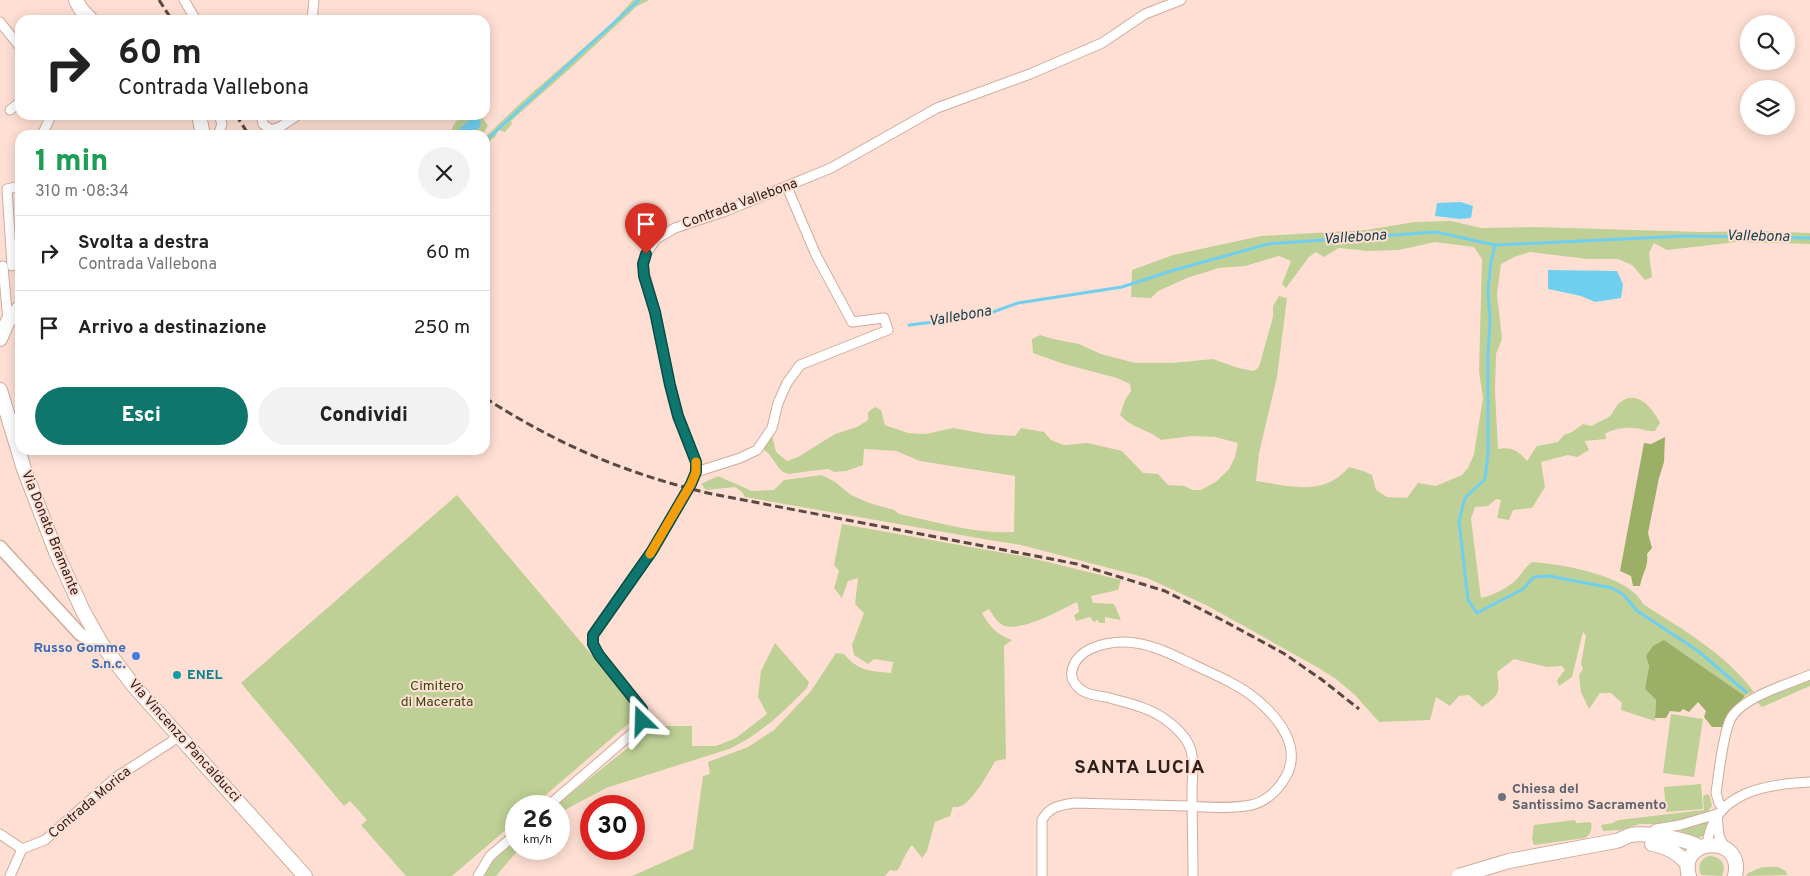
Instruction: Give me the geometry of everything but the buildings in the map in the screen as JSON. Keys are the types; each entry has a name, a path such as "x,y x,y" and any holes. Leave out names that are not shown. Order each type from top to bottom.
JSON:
{"main road":[{"path":"76,0 86,15"},
{"path":"0,339 8,321 15,313"},
{"name":"Via Donato Bramante","path":"0,390 15,439"},
{"name":"Via Donato Bramante","path":"20,455 56,552 83,611 101,643"},
{"name":"Via Vincenzo Pancalducci","path":"0,547 80,634 93,642 101,643 130,680 178,735 305,876"},
{"path":"1460,876 1509,861 1619,840 1631,835 1648,835 1704,846"},
{"path":"1619,840 1629,843 1665,846 1678,854 1687,872"},
{"path":"1687,872 1692,854 1704,846 1713,844 1725,848 1734,859 1736,871 1734,876"}],"street":[{"path":"184,0 193,15"},
{"path":"312,15 314,0"},
{"name":"Contrada Vallebona","path":"696,472 696,462 678,416 655,312 644,276 643,264 646,254 656,238 663,233 787,187 832,168 937,108 1030,74 1102,43 1145,14 1182,0"},
{"path":"0,22 15,40"},
{"path":"10,110 15,106"},
{"path":"262,120 263,124 271,130 280,128 291,120"},
{"path":"4,187 9,266 8,321"},
{"path":"561,795 636,730 642,721 642,709 599,655 593,644 593,635 652,551 696,472 740,458 757,450 772,428 778,403 787,383 800,366 888,330 884,318 852,322 816,255 787,187"},
{"path":"1042,876 1042,820 1046,812 1055,807 1074,803 1192,806 1232,807 1254,805 1269,797 1280,787 1288,772 1292,755 1290,742 1274,716 1256,698 1238,687 1167,652 1149,646 1124,642 1098,646 1085,652 1077,659 1071,673 1074,683 1084,692 1147,709 1166,720 1180,732 1192,754 1192,806 1193,876"},
{"path":"1725,848 1719,836 1720,811 1716,793 1730,720 1737,710 1746,704 1770,691 1810,675"},
{"name":"Contrada Morica","path":"22,849 45,840 115,778 171,742 178,735"},
{"path":"1648,835 1656,829 1680,825 1720,811 1745,794 1762,788 1778,784 1810,782"},
{"path":"1704,846 1720,811"},
{"path":"0,834 22,849 10,876"},
{"path":"478,876 490,856 505,843"}],"green space":[{"path":"633,0 648,0 637,6 511,121 512,124 505,132 499,130 490,141 490,132 612,23"},
{"path":"458,120 484,120 488,126 485,130 452,130"},
{"path":"1451,221 1481,228 1535,227 1810,233 1810,244 1737,242 1667,250 1654,243 1649,253 1652,277 1645,280 1632,265 1618,259 1587,259 1530,252 1501,264 1497,294 1502,339 1496,354 1495,392 1498,449 1507,448 1514,450 1527,461 1537,446 1558,442 1564,435 1583,424 1592,426 1609,417 1618,404 1625,399 1631,398 1637,399 1648,406 1660,423 1655,431 1637,428 1615,430 1605,434 1606,439 1585,441 1589,450 1577,457 1568,455 1541,462 1545,487 1532,508 1513,510 1509,520 1497,518 1501,500 1496,499 1488,506 1475,507 1471,519 1481,598 1508,586 1532,562 1559,565 1610,578 1624,585 1636,594 1643,604 1717,654 1743,678 1754,692 1745,696 1664,640 1646,656 1649,666 1645,689 1656,700 1655,721 1621,710 1622,703 1611,693 1600,693 1589,709 1581,692 1579,675 1583,669 1581,664 1586,636 1583,632 1572,677 1559,686 1557,680 1565,670 1562,666 1547,667 1514,659 1497,672 1497,693 1482,707 1469,695 1459,696 1450,706 1436,697 1430,720 1379,722 1355,695 1336,679 1317,667 1206,605 1147,578 1021,545 745,497 735,487 706,490 701,484 718,476 752,491 774,490 784,480 822,475 835,482 851,495 869,503 894,510 899,514 971,529 1014,532 1015,476 920,461 896,451 864,449 863,465 846,471 834,472 829,469 789,474 783,472 764,450 766,443 772,435 776,452 787,461 798,457 835,434 857,427 868,420 868,412 875,407 881,410 885,425 908,433 926,434 953,428 986,434 1015,436 1021,428 1044,432 1051,440 1064,445 1088,443 1122,451 1143,473 1158,474 1168,485 1201,490 1217,481 1229,469 1235,457 1238,443 1215,437 1192,436 1161,440 1129,423 1120,415 1125,400 1131,391 1130,384 1117,378 1064,364 1033,353 1032,339 1040,335 1079,344 1101,354 1135,363 1172,363 1213,359 1238,368 1254,371 1259,367 1273,317 1273,306 1279,296 1287,298 1277,377 1259,453 1256,481 1294,487 1318,486 1329,483 1349,467 1372,475 1376,490 1387,497 1407,498 1418,483 1436,486 1462,475 1468,468 1474,454 1483,398 1479,372 1482,259 1474,247 1435,242 1399,250 1368,251 1339,248 1324,257 1316,252 1309,257 1286,288 1282,284 1291,261 1279,256 1245,266 1219,268 1187,278 1158,291 1151,298 1131,297 1132,270 1173,255 1261,236 1366,230 1415,222"},
{"path":"1665,437 1664,462 1648,533 1652,548 1647,554 1646,566 1640,586 1633,586 1631,576 1620,571 1644,443 1651,444"},
{"name":"Cimitero di Macerata","path":"457,495 633,704 635,718 546,795 505,795 505,830 452,876 406,876 361,825 367,820 350,801 344,806 241,683"},
{"path":"842,524 1027,557 1121,580 1118,590 1091,596 1093,603 1114,604 1121,620 1105,617 1105,623 1100,623 1097,620 1094,622 1090,617 1076,621 1074,615 1079,612 1077,602 1042,619 1013,627 1000,623 989,609 982,613 994,630 1012,640 1004,646 1006,759 995,761 970,799 960,806 953,807 950,816 935,822 927,851 922,858 912,845 897,871 890,870 885,876 632,876 693,849 703,776 710,774 708,762 748,747 774,730 811,691 836,653 844,654 859,667 877,672 891,673 893,662 874,659 868,664 854,655 852,645 864,613 855,604 858,578 848,581 842,598 834,588 839,571 834,565"},
{"path":"1664,640 1745,696 1728,715 1723,727 1712,727 1704,717 1706,711 1698,702 1689,712 1683,709 1680,712 1670,711 1666,718 1655,718 1656,700 1645,689 1649,666 1646,656 1653,646"},
{"path":"775,643 809,682 807,688 761,730 729,749 606,788 593,795 580,795 580,802 570,807 569,795 639,739 647,724 647,706 659,726 692,726 692,746 716,746 736,738 767,714 758,697 761,671"},
{"path":"1810,678 1810,686 1762,707 1757,702"},
{"path":"1671,714 1703,719 1694,777 1663,773"},
{"path":"1701,784 1703,809 1666,812 1664,787"},
{"path":"1708,794 1712,806 1705,814 1664,824 1640,824 1621,830 1603,831 1601,825 1618,820 1704,810 1703,796"},
{"path":"1575,820 1576,823 1591,822 1591,831 1585,838 1534,845 1532,839 1534,825"},
{"path":"1706,822 1708,825 1707,830 1702,836 1694,838 1680,836 1681,828"},
{"path":"505,850 505,860 510,860 496,876 484,876 492,862"},
{"path":"1709,856 1720,859 1722,862 1724,868 1722,876 1701,875 1700,864 1703,859"},
{"path":"1762,867 1778,867 1786,871 1787,875 1746,876 1748,873"}],"water":[{"path":"469,120 480,120 481,123 476,130 460,130 460,128"},
{"path":"1461,202 1473,206 1471,218 1460,219 1435,216 1437,203"},
{"path":"1548,270 1617,271 1623,284 1621,298 1595,302 1581,296 1548,289"}],"waterway":[{"path":"490,136 639,0"},
{"name":"Vallebona","path":"909,325 982,316 1018,303 1122,287 1171,271 1268,244 1436,232 1495,245 1686,236 1810,238"},
{"path":"1495,245 1488,290 1490,322 1488,353 1488,453 1485,479 1465,498 1459,521 1468,600 1477,613 1523,589 1534,577 1549,576 1612,588 1624,595 1636,610 1698,651 1746,692"}],"railway":[{"path":"159,0 169,15"},
{"path":"239,120 246,130"},
{"path":"490,401 540,430 594,456 681,486 712,494 1077,564 1165,591 1283,653 1321,679 1359,709"}],"slow traffic":[{"path":"650,554 691,484 696,472 696,462"}],"place":[{"name":"Russo Gomme S.n.c.","path":"136,656"},
{"name":"ENEL","path":"177,675"},
{"name":"Chiesa del Santissimo Sacramento","path":"1502,797"}],"district":[{"name":"SANTA LUCIA","path":"1140,768"}],"route":[{"path":"642,721 642,709 599,655 593,644 593,635 652,551 696,472 696,462 678,416 655,312 644,276 643,264 646,254"}]}
